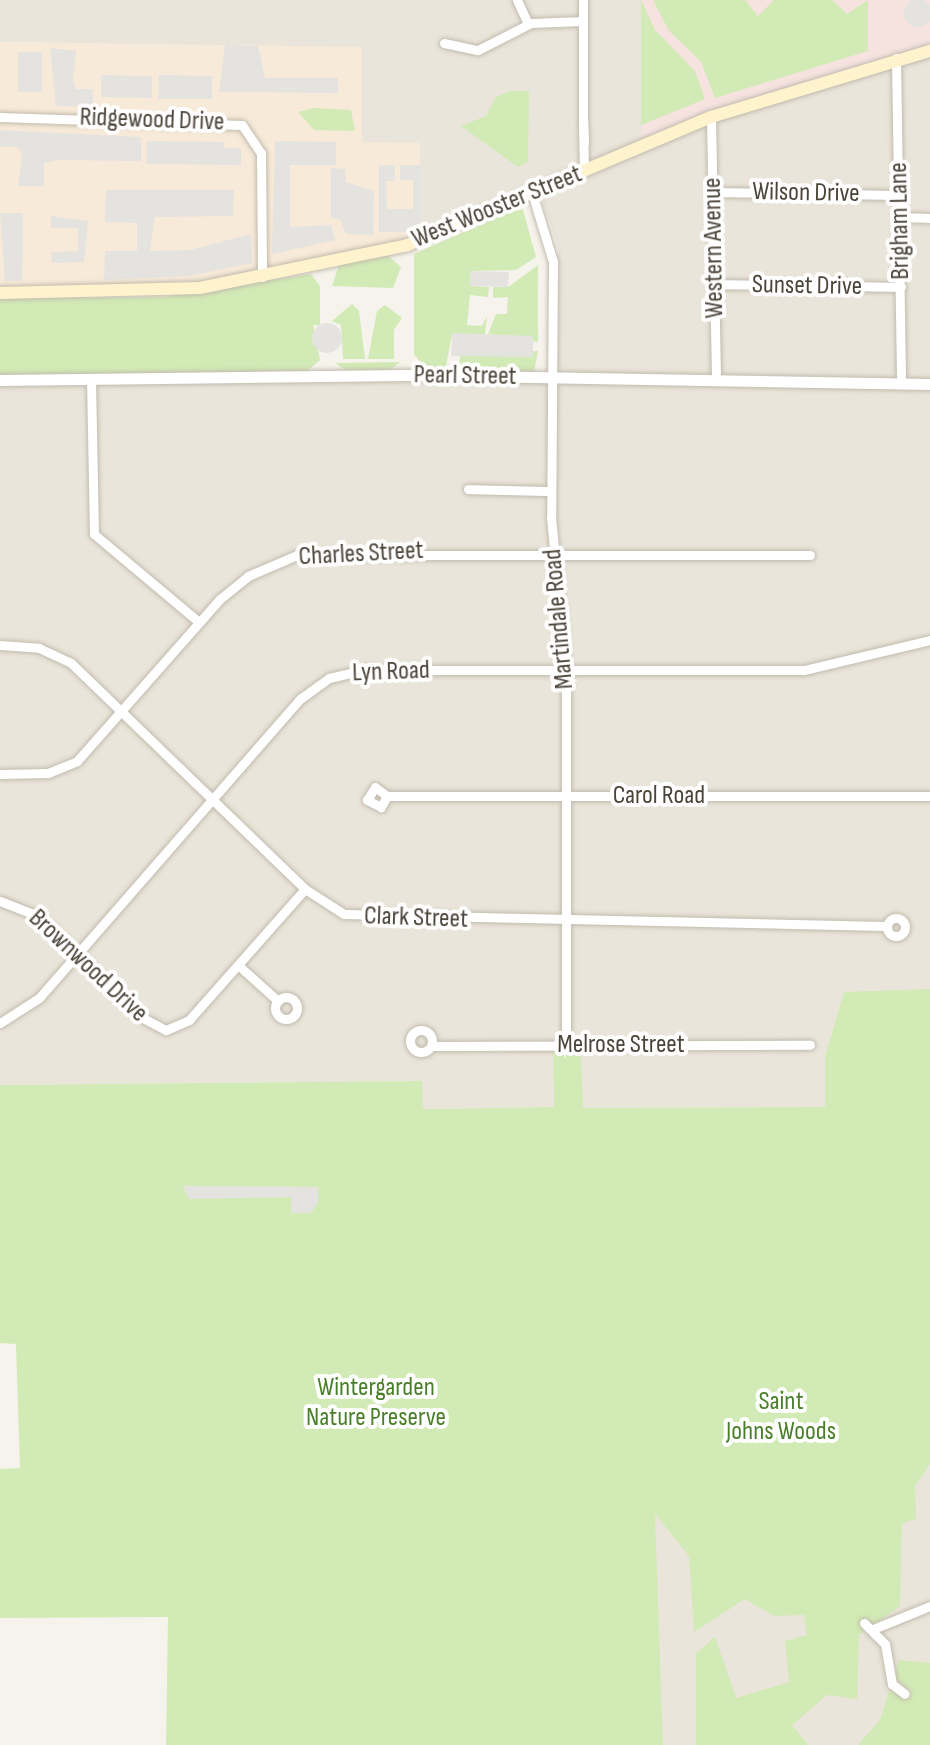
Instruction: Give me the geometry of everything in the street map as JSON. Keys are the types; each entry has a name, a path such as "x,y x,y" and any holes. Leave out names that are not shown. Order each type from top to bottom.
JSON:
{"main road":[{"name":"West Wooster Street","path":"0,293 173,291 262,277 438,236 711,117 896,58 930,51"}],"street":[{"path":"517,0 528,24"},
{"path":"583,0 584,172"},
{"path":"444,43 478,50 528,24 583,21"},
{"name":"Brigham Lane","path":"896,58 901,217 901,384"},
{"name":"Ridgewood Drive","path":"0,117 242,125 261,153 262,277"},
{"name":"Western Avenue","path":"711,117 716,380"},
{"name":"Wilson Drive","path":"712,192 899,195"},
{"name":"Martindale Road","path":"533,196 553,262 551,491 553,552 566,671 566,1045"},
{"path":"901,217 930,218"},
{"name":"Sunset Drive","path":"714,284 901,287"},
{"name":"Pearl Street","path":"0,380 550,377 930,384"},
{"path":"91,378 94,534 199,622"},
{"path":"468,489 551,491"},
{"name":"Charles Street","path":"0,774 66,767 123,711 199,622 248,576 297,555 553,552 810,555"},
{"name":"Lyn Road","path":"0,1023 39,998 300,699 340,674 816,670 930,640"},
{"name":"Clark Street","path":"0,645 61,656 123,711 305,889 333,909 372,919 831,920 886,926"},
{"name":"Carol Road","path":"387,796 930,796"},
{"name":"Brownwood Drive","path":"0,901 30,909 152,1026 166,1030 183,1025 305,889"},
{"path":"238,965 278,1001"},
{"name":"Melrose Street","path":"432,1046 810,1045"},
{"path":"905,1694 892,1684 887,1648 869,1626 930,1606"}],"shaded area":[{"path":"918,-1 928,3 932,13 928,23 918,27 908,23 904,13 908,3"},
{"path":"0,0 641,0 641,141 420,236 362,142 362,48 0,42"},
{"path":"641,0 930,0 930,44 641,141"},
{"path":"0,42 362,47 362,142 420,143 420,236 210,283 0,288"},
{"path":"225,45 258,46 265,78 338,78 338,93 219,92"},
{"path":"50,48 76,51 73,80 76,89 93,89 93,107 56,106"},
{"path":"18,52 42,52 42,92 18,92"},
{"path":"930,57 930,1059 825,1057 825,1107 583,1108 581,1052 566,1051 553,1052 554,1107 423,1109 421,1081 0,1085 0,383 555,381 558,248 541,197 719,120"},
{"path":"101,75 152,76 152,98 101,97"},
{"path":"159,75 212,76 212,99 158,99"},
{"path":"0,130 141,137 141,161 57,160 44,163 44,186 18,186 22,156 18,147 0,147"},
{"path":"147,141 224,142 224,148 241,148 241,165 146,164"},
{"path":"275,141 336,142 336,165 290,165 290,227 331,225 335,240 272,254"},
{"path":"379,165 395,165 395,181 386,181 387,209 413,209 413,180 400,180 400,165 420,165 420,232 379,232"},
{"path":"331,168 345,169 346,182 374,191 373,235 346,234 340,219 331,218"},
{"path":"106,190 234,190 233,216 155,217 150,251 190,250 251,234 252,263 189,276 104,280 105,251 137,251 137,223 105,222"},
{"path":"0,213 23,213 22,281 5,281"},
{"path":"51,216 88,221 84,262 52,263 51,252 78,251 78,228 51,228"},
{"path":"470,271 509,272 508,287 470,286"},
{"path":"327,323 338,327 342,338 338,349 327,353 316,349 312,338 316,327"},
{"path":"452,333 533,336 533,357 451,356"},
{"path":"183,1186 318,1187 318,1203 311,1213 291,1213 291,1197 189,1199"},
{"path":"930,1362 930,1745 663,1745 654,1513 903,1364"}],"green space":[{"path":"641,0 655,30 695,71 705,99 641,125"},
{"path":"653,0 745,0 758,16 774,0 832,0 847,14 868,0 868,51 715,98 701,62 669,31"},
{"path":"510,91 529,91 528,161 518,167 461,126 486,116 496,97"},
{"path":"314,108 351,110 355,131 314,130 298,112"},
{"path":"516,209 523,210 536,257 516,270 470,271 470,286 489,287 488,297 470,295 467,325 482,326 487,316 485,334 452,334 445,371 427,371 414,354 414,254"},
{"path":"386,254 401,267 393,288 332,286 339,265"},
{"path":"538,265 538,342 488,334 496,314 507,314 508,297 493,298 493,287 508,287"},
{"path":"311,274 320,286 320,325 313,325 320,360 307,371 0,375 0,298 164,297"},
{"path":"352,304 359,311 365,359 343,359 341,325 332,321"},
{"path":"385,305 402,318 394,330 394,359 368,359 377,311"},
{"path":"538,351 534,372 459,366 460,356"},
{"path":"400,362 390,370 346,371 336,363"},
{"name":"Wintergarden Nature Preserve","path":"930,989 930,1464 915,1486 916,1519 902,1523 900,1606 859,1635 857,1699 827,1695 792,1725 808,1745 696,1745 696,1653 715,1637 736,1698 789,1682 785,1641 807,1635 804,1615 774,1616 745,1599 694,1632 689,1556 655,1514 663,1745 166,1745 168,1617 0,1618 0,1469 20,1468 16,1344 0,1343 0,1085 422,1081 423,1109 554,1107 553,1051 566,1051 581,1052 583,1108 825,1107 825,1057 844,992"},
{"path":"899,1660 930,1663 930,1745 858,1745 880,1720 890,1688 906,1698 909,1689 893,1677"}],"park label":[{"name":"Saint Johns Woods","path":"781,1417"}]}
